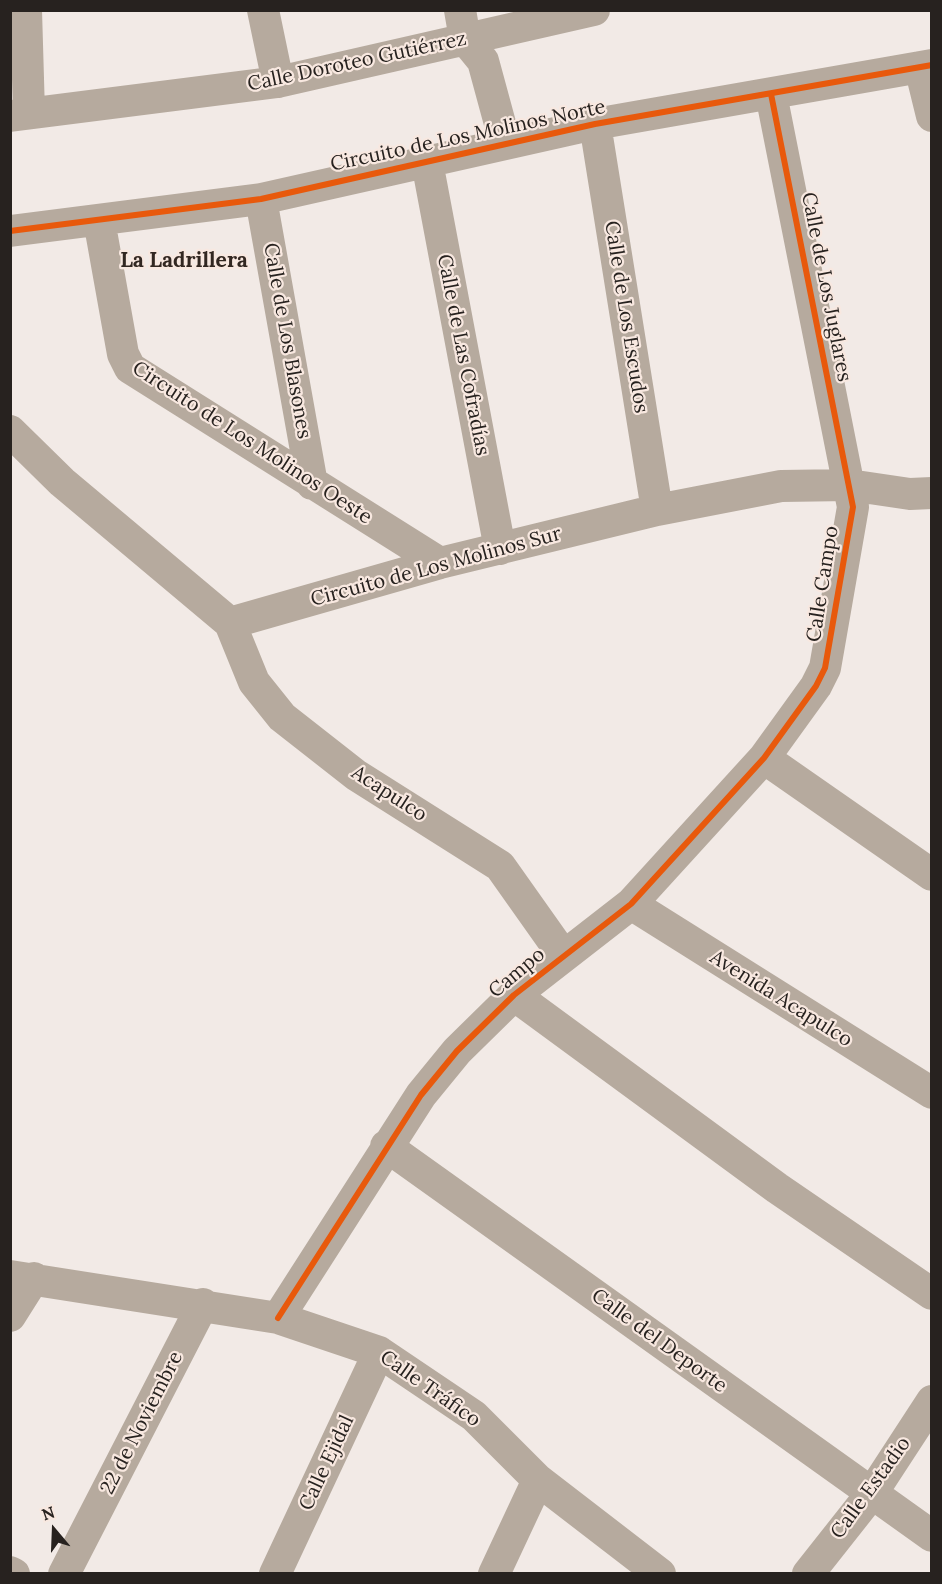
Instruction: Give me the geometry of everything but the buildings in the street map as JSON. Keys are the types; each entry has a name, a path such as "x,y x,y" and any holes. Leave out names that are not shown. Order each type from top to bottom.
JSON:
{"street":[{"path":"20,115 26,10"},
{"path":"263,10 278,82"},
{"name":"Calle Doroteo Gutiérrez","path":"20,115 278,82 462,25 594,10"},
{"path":"462,25 483,61 505,142"},
{"path":"926,66 932,116"},
{"name":"Circuito de Los Molinos Norte","path":"10,231 261,199 505,142 595,124 926,66"},
{"name":"Calle de Los Juglares","path":"771,94 849,485"},
{"name":"Calle de Los Escudos","path":"595,124 657,510"},
{"name":"Calle de Las Cofradías","path":"427,162 500,549"},
{"name":"Calle de Los Blasones","path":"261,199 312,484"},
{"name":"Circuito de Los Molinos Oeste","path":"99,220 123,354 130,368 440,563"},
{"path":"10,431 62,482 230,623"},
{"name":"Circuito de Los Molinos Sur","path":"230,623 440,563 657,510 781,486 849,485 910,494 932,493"},
{"name":"Calle Campo","path":"816,686 825,668 831,645 853,507 849,485"},
{"name":"Acapulco","path":"230,623 254,682 282,717 356,775 500,866 563,955"},
{"name":"Campo","path":"279,1318 386,1146 421,1095 457,1051 514,994 631,904 764,758 816,686"},
{"path":"764,758 932,875"},
{"name":"Avenida Acapulco","path":"631,904 932,1093"},
{"path":"514,994 777,1188 932,1294"},
{"name":"Calle del Deporte","path":"386,1146 932,1536"},
{"path":"10,1316 22,1277"},
{"name":"Calle Tráfico","path":"22,1277 203,1304 279,1318 379,1352 474,1416 537,1480 660,1574"},
{"name":"22 de Noviembre","path":"64,1574 203,1304"},
{"name":"Calle Ejidal","path":"275,1574 379,1352"},
{"name":"Calle Estadio","path":"808,1574 872,1493 932,1401"},
{"path":"494,1574 537,1480"}],"cycle path":[{"path":"10,231 261,199 595,124 932,65"},
{"path":"278,1318 421,1095 457,1051 514,995 631,904 764,758 816,686 825,668 853,507 771,94"}],"district":[{"name":"La Ladrillera","path":"184,261"}]}
